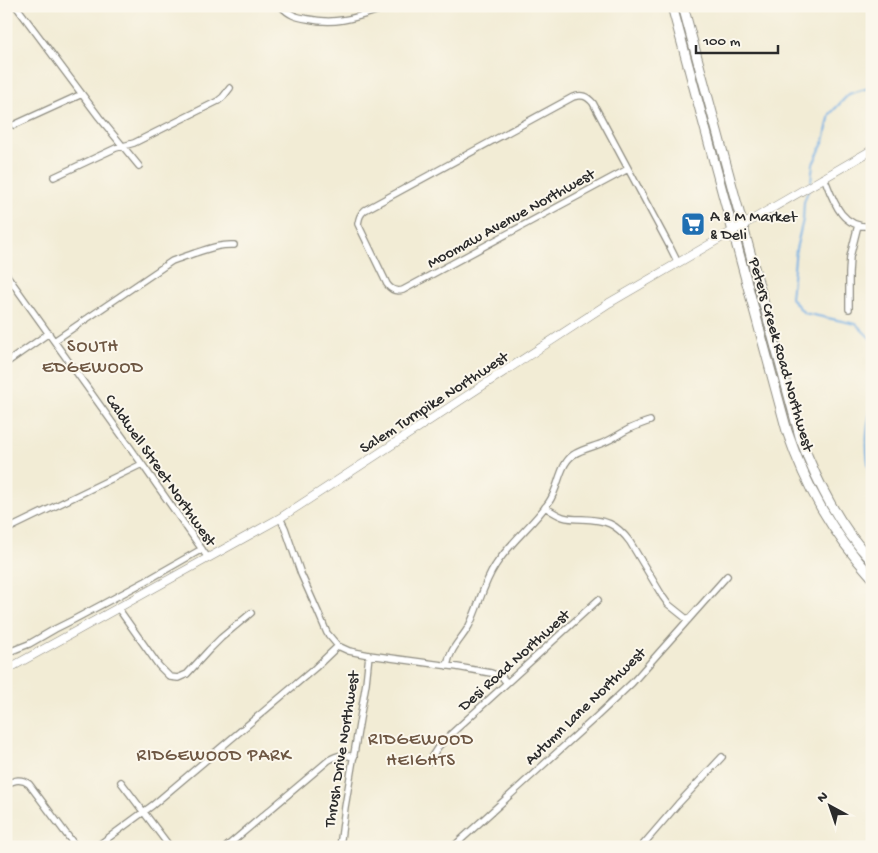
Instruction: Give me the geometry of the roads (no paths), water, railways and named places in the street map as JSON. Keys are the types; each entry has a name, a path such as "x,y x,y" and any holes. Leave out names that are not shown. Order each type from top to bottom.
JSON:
{"main road":[{"name":"Peters Creek Road Northwest","path":"672,6 794,452 810,488 830,524 847,548 872,577"},
{"name":"Peters Creek Road Northwest","path":"683,6 801,440 812,468 831,506 872,562"}],"street":[{"path":"6,11 14,6 139,166"},
{"path":"280,6 289,14 316,21 332,22 354,18 392,6"},
{"path":"54,177 116,148 134,143 218,101 230,88"},
{"path":"14,126 82,94"},
{"name":"Moomaw Avenue Northwest","path":"578,95 584,96 593,103 628,168 399,291 389,287 358,224 364,211 578,95"},
{"name":"Salem Turnpike Northwest","path":"6,670 280,518 609,303 872,150"},
{"path":"628,168 678,263"},
{"path":"822,178 841,213 851,222 858,225 872,226"},
{"path":"849,309 850,257 858,225"},
{"path":"54,341 172,261 222,245 234,246"},
{"name":"Caldwell Street Northwest","path":"6,274 208,558"},
{"path":"6,363 49,333"},
{"path":"448,666 451,652 475,614 490,574 514,542 545,508 555,492 565,464 573,455 586,448 607,442 627,430 650,420"},
{"path":"6,530 142,464"},
{"path":"545,508 563,517 596,520 610,523 616,527 630,542 668,604 688,620"},
{"path":"280,518 286,528 301,574 327,633 338,646 349,651 369,655 498,675 507,683"},
{"path":"6,653 29,644 55,628 146,581 202,549"},
{"name":"Autumn Lane Northwest","path":"453,847 632,683 727,576"},
{"name":"Desi Road Northwest","path":"429,761 438,747 598,600"},
{"path":"118,608 160,666 170,676 178,678 187,674 221,638 251,614"},
{"path":"96,847 153,805 309,674 338,646"},
{"name":"Thrush Drive Northwest","path":"340,847 369,655"},
{"path":"226,847 329,760 339,755 354,757"},
{"path":"641,847 722,757"},
{"path":"6,784 18,780 26,781 76,847"},
{"path":"121,782 170,847"}],"waterway":[{"path":"811,182 813,164 824,141 830,114 849,94 872,87"},
{"path":"808,191 804,202 803,220 796,249 791,298 804,313 856,324 872,340"},
{"path":"872,407 869,416 867,445 872,483"}],"place":[{"name":"A & M Market & Deli","path":"693,224"}],"district":[{"name":"SOUTH EDGEWOOD","path":"93,355"},
{"name":"RIDGEWOOD HEIGHTS","path":"421,748"},
{"name":"RIDGEWOOD PARK","path":"214,754"}]}
